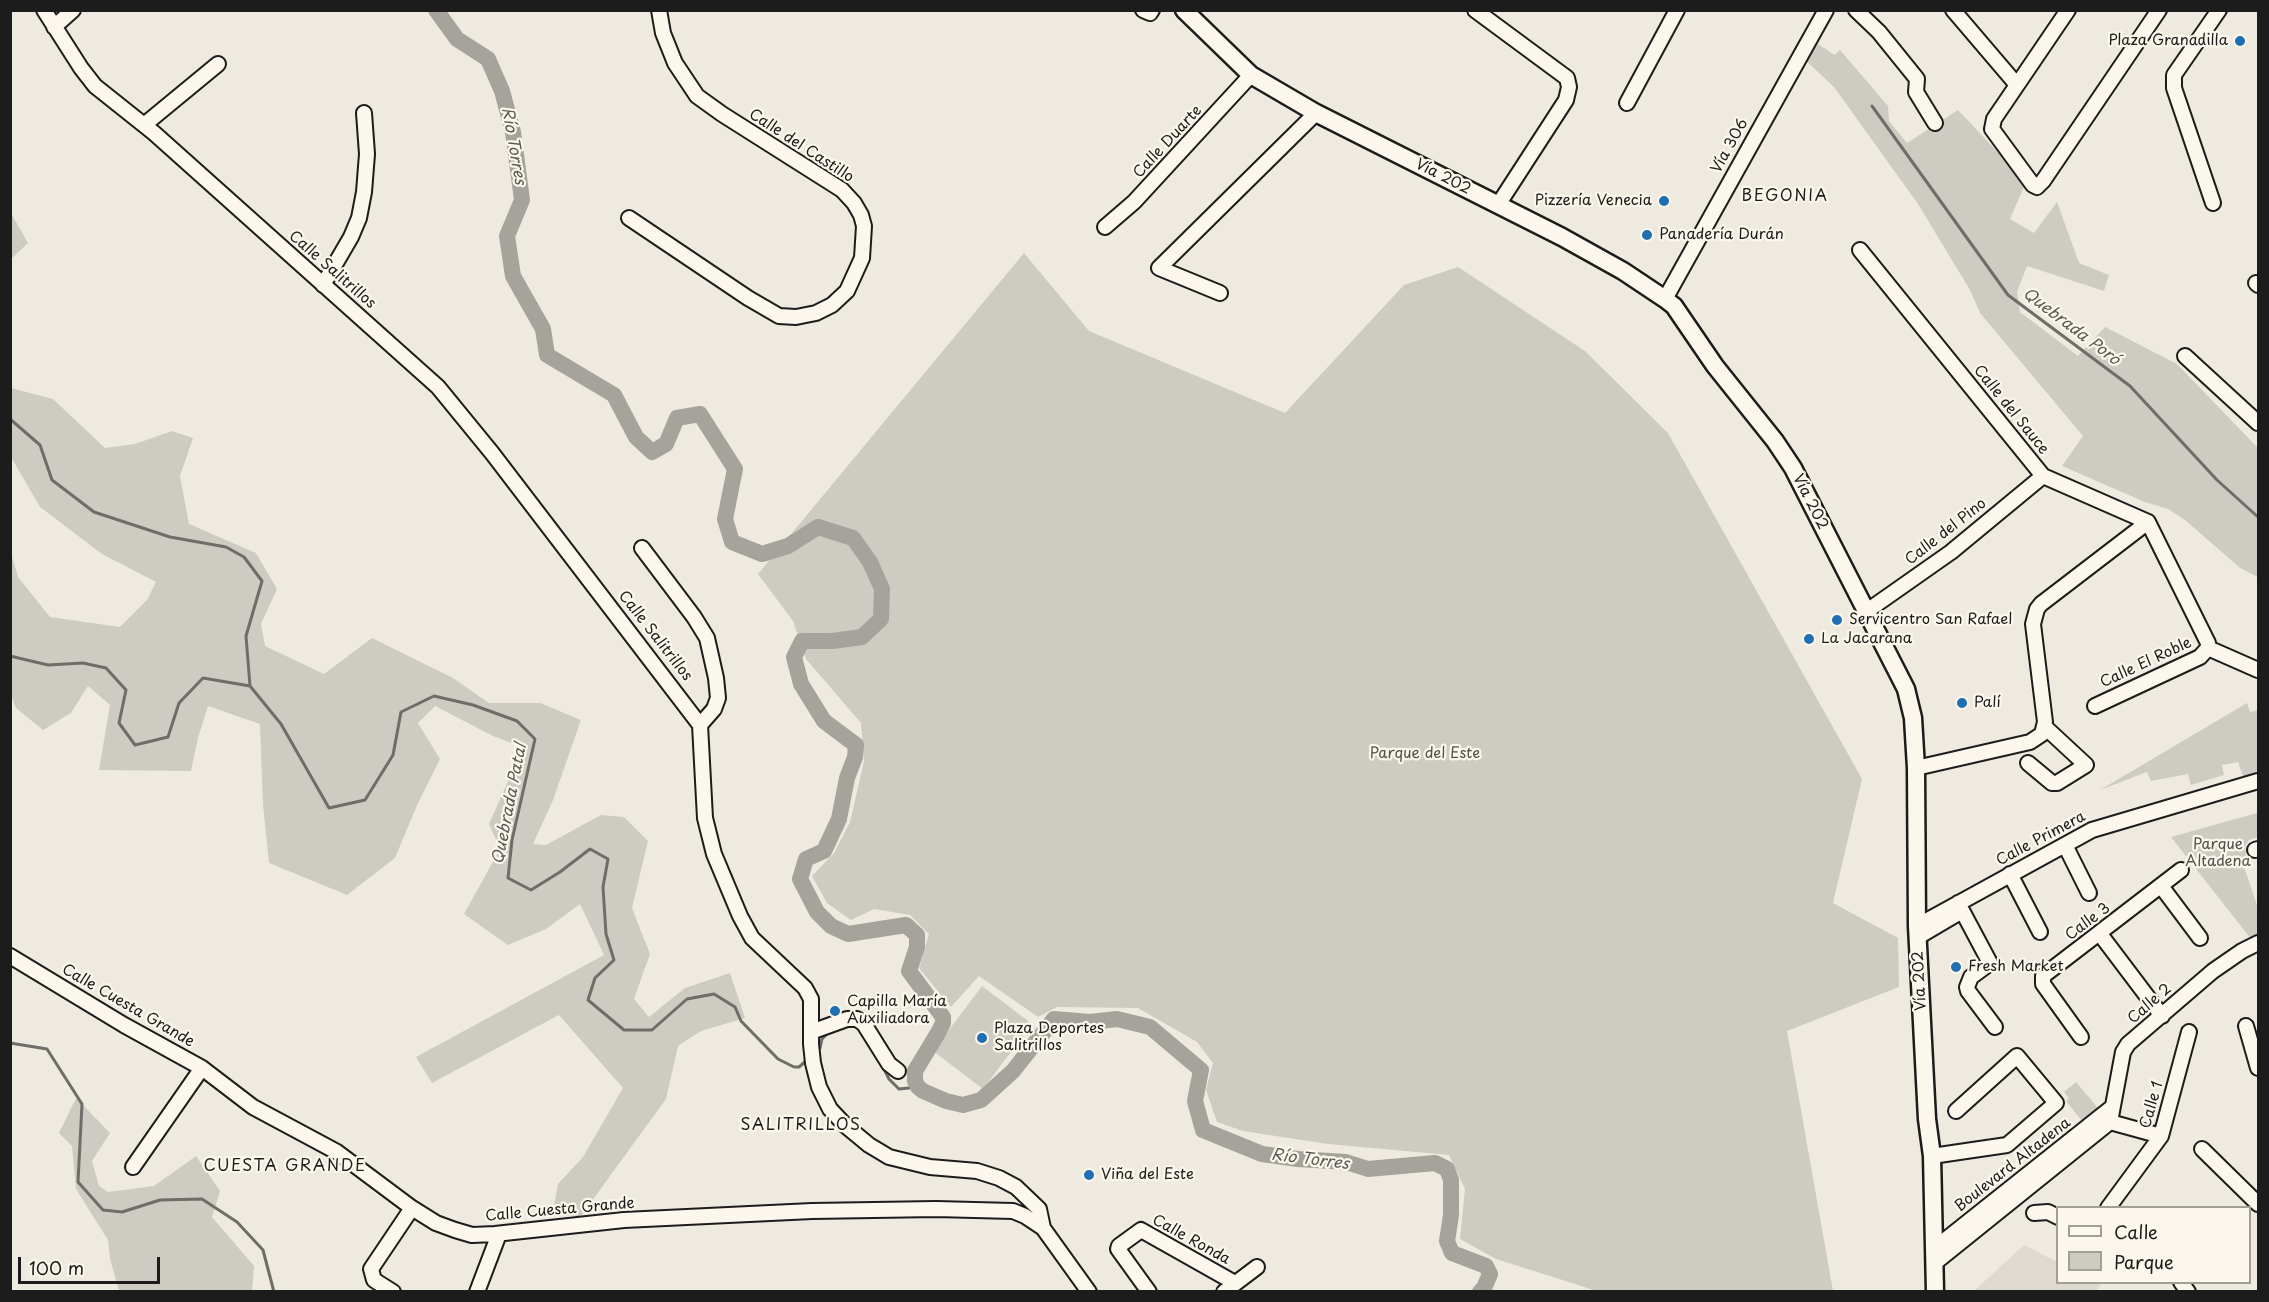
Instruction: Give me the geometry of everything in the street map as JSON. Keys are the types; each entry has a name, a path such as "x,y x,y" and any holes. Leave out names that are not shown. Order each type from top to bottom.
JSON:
{"main road":[{"name":"Vía 202","path":"1184,10 1251,75 1316,113 1623,271 1665,299 1674,306 1715,366 1775,441 1793,468 1906,689 1912,718 1916,768 1917,931 1927,1119 1932,1156 1936,1255 1935,1292"}],"street":[{"name":"Calle Salitrillos","path":"44,10 95,86 144,125 387,339 438,387 499,462 700,725"},
{"path":"54,27 73,10"},
{"name":"Calle del Castillo","path":"629,218 748,298 779,316 796,317 816,313 832,305 847,291 862,258 864,226 854,203 842,190 697,96 675,63 663,33 659,10"},
{"path":"1143,10 1150,13 1152,10"},
{"path":"1475,10 1490,15 1567,78 1569,87 1566,100 1498,205"},
{"path":"1627,102 1677,10"},
{"name":"Vía 306","path":"1665,299 1826,10"},
{"path":"1856,10 1879,32 1917,79 1916,92 1935,123"},
{"path":"1953,10 2017,85"},
{"path":"2068,10 1994,119 1992,129 2037,187 2154,12"},
{"path":"2213,203 2174,88 2174,75 2219,10"},
{"path":"144,125 218,64"},
{"name":"Calle Duarte","path":"1105,227 1134,202 1251,75"},
{"path":"323,285 343,252 359,218 367,164 364,113"},
{"path":"1220,293 1159,268 1316,113"},
{"name":"Calle del Sauce","path":"1860,250 2043,476 2148,522"},
{"path":"2185,356 2259,423"},
{"name":"Calle del Pino","path":"1868,611 1951,552 2043,476"},
{"path":"1916,768 2030,742 2042,734 2045,727 2033,624 2037,609 2148,522 2203,632 2208,648 2259,670"},
{"path":"642,548 707,638 718,699 714,709 700,725 705,818 714,854 735,907 752,938 805,988 811,999 813,1063 819,1087 830,1109 869,1145 889,1157 930,1167 977,1171 999,1178 1016,1187 1039,1209 1043,1228 1087,1291"},
{"name":"Calle El Roble","path":"2096,706 2200,657 2208,648"},
{"path":"2028,763 2052,783 2057,783 2086,765 2045,727"},
{"name":"Calle Primera","path":"1917,931 1960,907 2010,874 2092,830 2259,781"},
{"path":"2065,845 2090,893"},
{"name":"Calle 3","path":"2081,1037 2042,980 2047,972 2100,934 2181,870"},
{"path":"2010,874 2040,932"},
{"path":"2161,886 2200,938"},
{"path":"1960,907 1990,963 1971,977 1967,987 1968,991 1995,1027"},
{"path":"2100,934 2162,1016"},
{"name":"Calle 2","path":"2111,1115 2123,1052 2128,1044 2213,971 2242,951 2259,943"},
{"name":"Calle Cuesta Grande","path":"10,956 123,1025 202,1068 253,1107 337,1152 412,1208 436,1223 455,1230 472,1234 499,1234 624,1220 813,1211 936,1209 1013,1211 1043,1228"},
{"path":"811,1038 847,1019 857,1019 864,1024 889,1064 898,1071"},
{"path":"2246,1026 2259,1068"},
{"name":"Calle 1","path":"2109,1206 2161,1136 2189,1032"},
{"path":"1932,1156 2007,1144 2056,1103 2017,1056 1956,1111"},
{"path":"133,1167 202,1068"},
{"path":"2111,1115 2161,1136"},
{"name":"Boulevard Altadena","path":"1936,1255 2111,1115"},
{"path":"2202,1149 2259,1204"},
{"path":"393,1292 374,1280 371,1269 412,1208"},
{"path":"2034,1213 2048,1212 2056,1216"},
{"name":"Calle Ronda","path":"1149,1292 1119,1249 1119,1246 1141,1230 1230,1287"},
{"path":"477,1292 499,1234"},
{"path":"1230,1287 1257,1267"}],"shaded area":[{"path":"2024,1245 2056,1261 2056,1284 2101,1285 2096,1291 1974,1291"}],"green space":[{"path":"1814,41 1834,55 1840,50 1888,106 1889,121 1907,143 1958,110 2026,182 2010,219 2034,233 2057,202 2079,263 2109,275 2104,291 2027,266 2017,292 2020,312 2078,356 2105,327 2177,364 2258,448 2258,577 2240,568 2185,520 2168,509 2145,502 2062,466 2083,436 1980,313 1970,290 1918,204 1834,87 1802,57"},
{"path":"10,213 28,243 11,259"},
{"name":"Parque del Este","path":"1024,253 1089,331 1285,413 1404,285 1458,267 1585,351 1668,433 1862,779 1833,903 1898,938 1899,987 1787,1031 1833,1291 1597,1291 1496,1259 1460,1239 1465,1189 1449,1155 1328,1144 1243,1131 1217,1122 1206,1090 1213,1063 1197,1042 1138,1008 1057,1007 1038,1017 979,976 951,1007 919,968 929,934 910,915 874,909 851,920 827,903 812,876 834,853 850,822 864,761 861,723 806,659 793,621 758,574"},
{"path":"11,388 53,399 105,448 135,444 172,431 193,438 180,476 189,524 256,553 277,589 261,624 265,646 324,674 372,638 453,678 489,703 540,703 581,720 553,800 533,844 546,845 601,815 624,817 648,841 632,908 650,954 634,999 649,1017 685,988 730,973 745,1018 701,1031 678,1046 666,1099 581,1216 552,1215 558,1184 583,1157 623,1088 559,1015 432,1083 416,1057 604,955 580,904 546,929 508,945 464,914 500,849 489,824 523,747 493,736 435,706 418,723 440,759 418,803 395,858 347,895 269,863 263,805 260,724 208,706 191,771 99,770 110,705 88,686 71,713 43,730 16,708 10,691 11,553 18,577 50,617 120,627 147,600 156,582 102,554 40,507 11,457"},
{"path":"2247,703 2250,712 2258,710 2258,774 2244,779 2238,762 2222,765 2224,775 2191,785 2188,774 2151,781 2147,772 2100,790"},
{"name":"Parque Altadena","path":"2257,813 2258,837 2249,840 2245,846 2247,865 2244,867 2258,908 2258,935 2251,939 2171,837"},
{"name":"Plaza Deportes Salitrillos","path":"982,986 1032,1024 983,1089 933,1051"},
{"path":"2076,1082 2098,1108 2082,1121 2066,1101 2069,1098 2064,1092"},
{"path":"76,1098 110,1133 92,1161 99,1186 108,1192 154,1186 196,1156 220,1191 212,1217 254,1266 252,1291 119,1291 110,1259 108,1240 76,1189 72,1146 59,1133"}],"waterway":[{"name":"Río Torres","path":"436,10 457,39 488,59 502,91 513,132 522,200 507,236 513,276 543,329 547,355 614,395 636,437 652,452 666,444 677,418 700,414 735,469 725,519 732,542 762,554 788,546 818,527 853,538 870,562 882,589 881,619 862,637 832,641 802,641 794,657 801,684 824,721 856,745 839,819 824,851 806,859 800,879 817,912 831,926 848,934 906,925 917,935 917,947 909,971 943,1017 938,1033 915,1071 915,1081 918,1087 946,1101 963,1105 981,1100 1013,1071 1054,1019 1090,1022 1117,1019 1150,1027 1201,1070 1195,1101 1203,1130 1262,1154 1346,1162 1368,1169 1435,1163 1447,1169 1451,1180 1451,1215 1447,1241 1452,1253 1486,1266 1490,1274 1480,1292"},
{"name":"Quebrada Poró","path":"1872,106 2008,295 2130,386 2217,480 2258,517"},
{"name":"Quebrada Patal","path":"10,419 40,445 52,480 94,512 170,537 226,547 244,557 262,581 246,636 250,686 281,724 329,808 365,800 393,755 401,712 434,696 473,705 517,721 535,739 512,840 508,878 531,890 590,849 608,859 603,887 606,934 614,960 595,978 588,1000 624,1030 652,1030 687,999 714,994 735,1007 741,1021 778,1059 794,1067 799,1067 807,1060"},
{"path":"10,656 48,665 83,663 106,668 126,690 119,723 135,745 168,737 179,703 203,678 250,686"},
{"name":"Quebrada Patal","path":"817,1051 822,1039 831,1030"},
{"path":"10,1043 47,1049 82,1104 78,1182 103,1210 122,1212 160,1200 202,1199 237,1222 263,1250 274,1292"},
{"name":"Quebrada Patal","path":"882,1065 889,1079 899,1089 918,1087"}],"place":[{"name":"Plaza Granadilla","path":"2240,41"},
{"name":"Pizzería Venecia","path":"1664,201"},
{"name":"Panadería Durán","path":"1647,235"},
{"name":"Servicentro San Rafael","path":"1837,620"},
{"name":"La Jacarana","path":"1809,639"},
{"name":"Palí","path":"1962,703"},
{"name":"Fresh Market","path":"1956,967"},
{"name":"Capilla María Auxiliadora","path":"835,1011"},
{"name":"Plaza Deportes Salitrillos","path":"982,1038"},
{"name":"Viña del Este","path":"1089,1175"}],"district":[{"name":"BEGONIA","path":"1785,197"},
{"name":"SALITRILLOS","path":"801,1126"},
{"name":"CUESTA GRANDE","path":"285,1167"}]}
